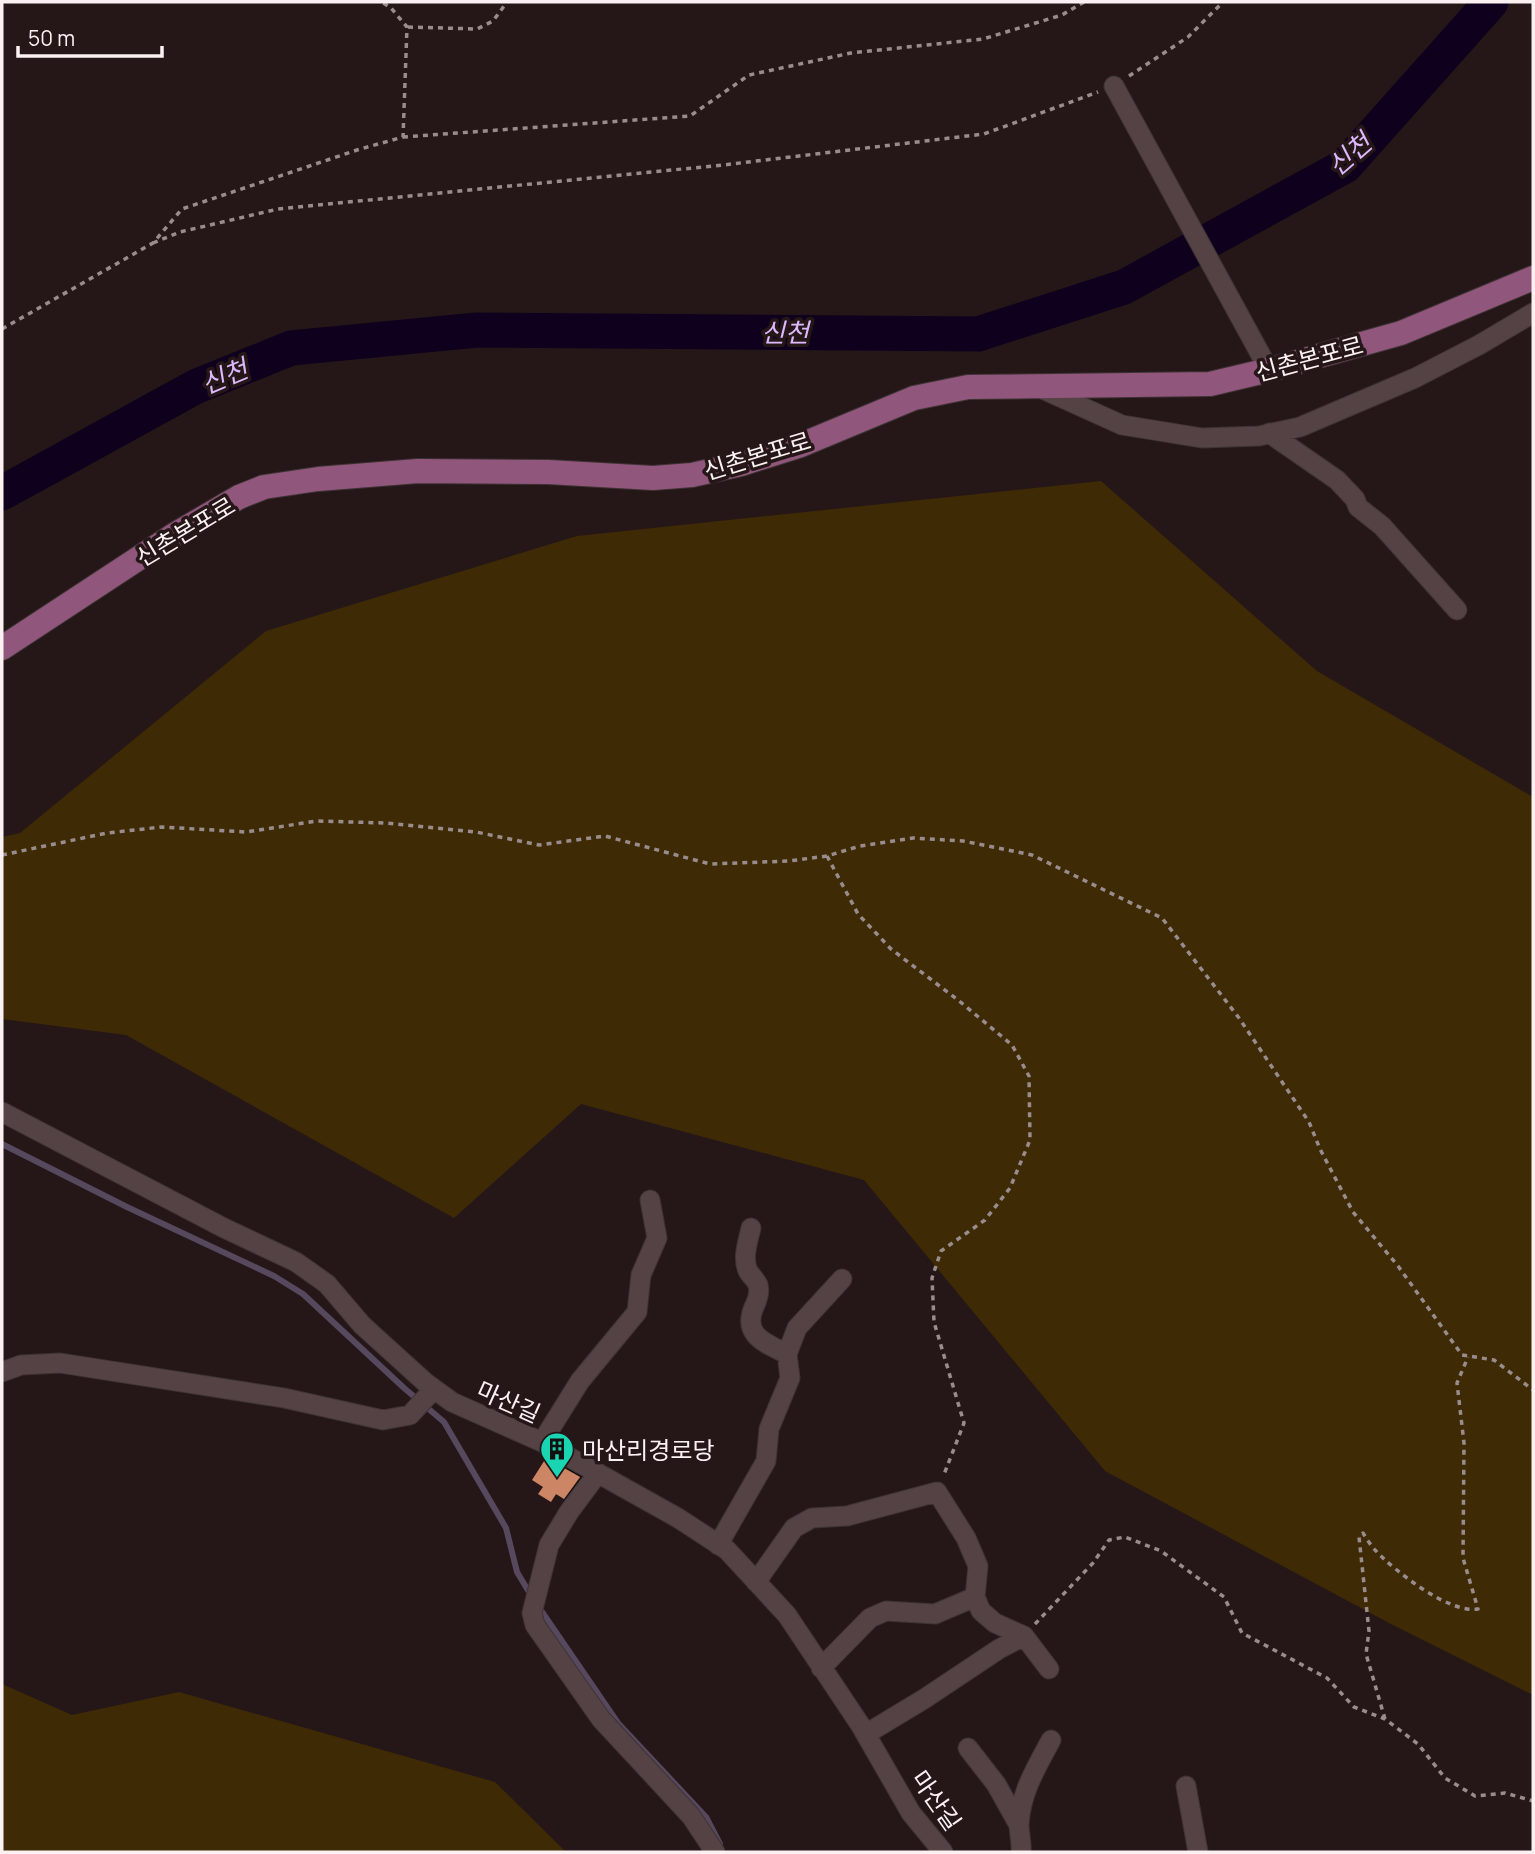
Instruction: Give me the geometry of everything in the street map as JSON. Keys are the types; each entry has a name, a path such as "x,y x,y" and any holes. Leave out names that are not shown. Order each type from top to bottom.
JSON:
{"main road":[{"name":"신촌본포로","path":"2,648 174,535 239,497 264,487 318,479 418,471 548,472 653,478 692,475 741,464 801,444 914,398 968,387 1210,384 1401,333 1533,278"}],"street":[{"path":"1114,86 1269,370"},
{"path":"1035,386 1122,425 1202,438 1259,436 1300,427 1415,377 1479,345 1533,313"},
{"path":"1269,433 1336,480 1358,507 1382,526 1457,610"},
{"name":"마산길","path":"2,1113 224,1228 296,1262 327,1284 362,1325 429,1394 542,1442 678,1518 727,1550 786,1615 866,1734 911,1814 943,1852"},
{"path":"542,1442 580,1381 637,1312 641,1275 657,1238 650,1200"},
{"path":"751,1228 746,1250 747,1270 758,1285 758,1298 750,1318 754,1332 763,1342 787,1354"},
{"path":"718,1545 766,1461 769,1429 790,1378 787,1354 797,1328 842,1279"},
{"path":"2,1371 20,1365 60,1363 284,1398 383,1420 410,1415 429,1394"},
{"path":"598,1473 549,1545 532,1613 535,1625 601,1719 691,1816 715,1852"},
{"path":"756,1582 794,1528 812,1518 847,1516 937,1492 966,1538 978,1566 975,1597 981,1611 995,1623 1024,1636 1049,1669"},
{"path":"821,1668 870,1619 886,1611 935,1614 975,1597"},
{"path":"866,1734 999,1649 1024,1636"},
{"path":"1021,1852 1019,1825 1027,1783 1051,1740"},
{"path":"968,1748 996,1784 1019,1825"},
{"path":"1186,1786 1198,1852"}],"path":[{"path":"382,2 391,8 407,27 403,137"},
{"path":"407,27 477,29 492,21 507,2"},
{"path":"153,243 182,209 357,149 403,137 690,117 749,75 851,53 983,39 1062,15 1084,2"},
{"path":"2,329 153,243 180,232 278,209 723,165 984,134 1114,86 1188,37 1223,2"},
{"path":"2,855 107,833 162,827 246,832 317,821 386,823 476,832 539,845 605,836 710,864 789,861 913,838 963,841 1032,855 1163,918 1239,1018 1310,1122 1320,1149 1353,1212 1398,1266 1462,1355 1494,1360 1533,1390"},
{"path":"827,856 858,915 891,949 1012,1045 1029,1076 1030,1140 1010,1188 985,1220 941,1251 932,1278 934,1322 964,1423 937,1492"},
{"path":"1385,1718 1366,1654 1369,1631 1359,1537 1363,1533 1375,1550 1419,1586 1456,1606 1469,1610 1478,1609 1463,1558 1464,1443 1457,1382 1468,1356"},
{"path":"1024,1636 1093,1563 1110,1540 1125,1537 1161,1552 1224,1597 1242,1633 1327,1678 1354,1707 1385,1718 1418,1744 1444,1778 1475,1796 1505,1793 1533,1801"}],"shaded area":[{"path":"1101,481 1317,671 1533,797 1533,1695 1389,1623 1105,1471 864,1180 581,1104 454,1218 126,1035 2,1019 2,837 20,833 266,631 577,536"},
{"path":"2,1684 72,1715 179,1692 495,1782 566,1852 2,1852"}],"building":[{"name":"마산리경로당","path":"546,1458 580,1477 564,1499 556,1494 551,1502 538,1494 543,1487 532,1480"}],"waterway":[{"name":"신천","path":"2,493 195,387 291,348 477,330 978,334 1124,287 1345,166 1491,2"},
{"path":"2,1144 127,1207 274,1276 303,1294 444,1422 506,1528 517,1572 532,1597"},
{"path":"538,1606 618,1723 706,1817 720,1844"}],"place":[{"name":"마산리경로당","path":"557,1479"}]}
